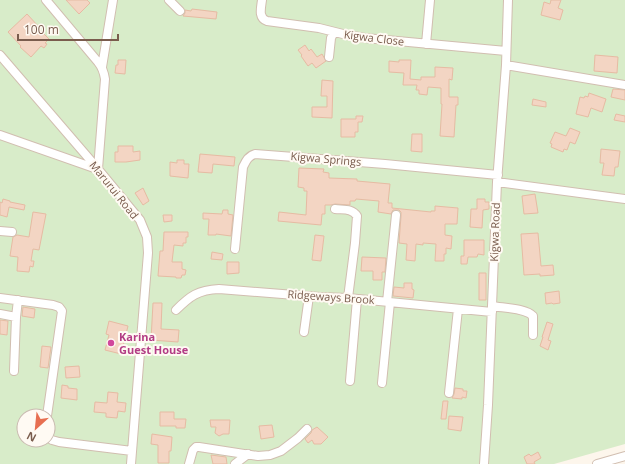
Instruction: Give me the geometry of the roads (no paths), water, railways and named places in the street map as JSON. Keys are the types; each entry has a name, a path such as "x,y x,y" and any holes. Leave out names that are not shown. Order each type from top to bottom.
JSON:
{"street":[{"path":"46,0 102,67"},
{"path":"0,135 98,169 105,79 102,67 112,0"},
{"path":"169,0 180,11"},
{"name":"Kigwa Close","path":"262,0 260,11 264,20 267,22 319,28 366,38 506,51"},
{"path":"426,44 430,0"},
{"name":"Kigwa Road","path":"484,464 498,178 506,65 508,0"},
{"path":"329,57 331,38 334,32"},
{"name":"Marurui Road","path":"0,55 140,220 147,237 148,246 131,464"},
{"path":"506,65 625,85"},
{"name":"Kigwa Springs","path":"235,249 243,168 248,157 254,154 385,164 498,178"},
{"path":"498,178 625,199"},
{"path":"335,209 352,210 357,216 348,298"},
{"path":"382,382 396,215"},
{"path":"0,231 12,232"},
{"name":"Ridgeways Brook","path":"176,310 192,295 204,290 250,291 458,308 522,311 533,316 533,335"},
{"path":"304,332 309,296"},
{"path":"0,298 53,305 59,307 62,311 48,408"},
{"path":"350,381 357,299"},
{"path":"14,371 18,300"},
{"path":"449,393 458,308"},
{"path":"0,314 16,317"},
{"path":"189,464 191,453 196,447 264,456 281,451 307,429"},
{"path":"56,441 132,451"},
{"path":"235,464 248,454"},
{"path":"597,464 625,456"}],"place":[{"name":"Karina Guest House","path":"111,343"}]}
